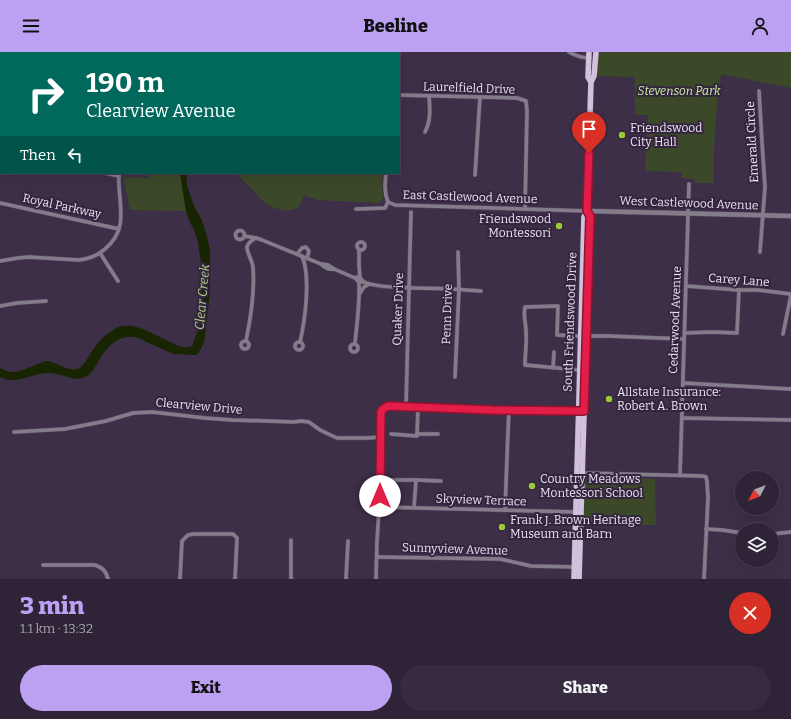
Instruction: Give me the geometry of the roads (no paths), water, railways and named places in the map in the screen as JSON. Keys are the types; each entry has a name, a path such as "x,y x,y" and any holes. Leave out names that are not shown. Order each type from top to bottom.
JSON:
{"main road":[{"name":"South Friendswood Drive","path":"574,579 577,568 581,411 590,216 587,211 591,82 594,76 591,56 596,52"},
{"name":"South Friendswood Drive","path":"581,411 580,370 584,336"},
{"name":"South Friendswood Drive","path":"577,568 580,579"}],"street":[{"path":"569,52 574,56 581,58 591,56"},
{"name":"Emerald Circle","path":"759,91 765,187 760,252"},
{"name":"Laurelfield Drive","path":"400,95 517,98 526,101 525,209"},
{"path":"424,132 428,125 430,115 429,96"},
{"path":"475,175 480,97"},
{"path":"0,261 30,257 79,260 87,259 100,253 110,245 115,238 121,223 119,174"},
{"path":"386,174 385,189 388,202"},
{"name":"Cedarwood Avenue","path":"680,475 689,184"},
{"name":"East Castlewood Avenue","path":"356,209 385,208 388,202 395,205 587,211"},
{"name":"Royal Parkway","path":"0,203 119,229"},
{"name":"West Castlewood Avenue","path":"587,211 791,216"},
{"name":"Quaker Drive","path":"406,406 411,212"},
{"path":"246,341 252,313 253,267 247,248 248,245 244,237 256,238 313,261 328,265 355,278 358,277 360,280 369,284 409,288 481,291"},
{"path":"248,245 256,238"},
{"path":"297,254 302,248 306,247 309,251 307,258"},
{"path":"354,343 358,321 360,294 358,265 359,249"},
{"name":"Penn Drive","path":"455,377 459,289 458,252"},
{"path":"100,253 118,280"},
{"path":"300,342 306,307 306,268 302,256"},
{"path":"306,268 313,261"},
{"path":"360,294 364,287 369,284"},
{"name":"Carey Lane","path":"686,286 757,290 791,294"},
{"path":"684,333 737,333 739,290"},
{"path":"783,334 791,294"},
{"path":"0,306 17,303 46,302"},
{"path":"580,370 525,365 525,306 558,306 557,335 684,339"},
{"path":"553,368 554,352"},
{"path":"683,383 791,389"},
{"path":"376,579 376,557 380,507 381,412 383,409 388,406 406,406 492,410 581,411"},
{"path":"417,434 418,407"},
{"path":"505,510 509,410"},
{"name":"Clearview Drive","path":"14,432 65,429 106,421 133,413 152,412 232,420 301,421 309,422 320,430 336,438 381,437"},
{"path":"682,418 791,420"},
{"path":"391,434 417,436 417,434 438,434"},
{"path":"580,473 706,477 708,498 704,579"},
{"path":"390,480 441,481"},
{"path":"414,508 416,480"},
{"name":"Skyview Terrace","path":"380,507 579,512"},
{"path":"706,529 735,533"},
{"path":"779,533 791,532"},
{"path":"180,579 182,540 188,535 194,534 233,534 237,538 235,579"},
{"path":"291,540 291,579"},
{"path":"346,579 348,540"},
{"name":"Sunnyview Avenue","path":"376,557 500,559 531,566 577,568"},
{"path":"43,565 95,566 102,568 108,579"}],"water":[{"name":"Clear Creek","path":"180,174 186,174 187,186 195,208 202,220 210,251 210,292 204,343 196,355 173,354 138,338 124,337 113,343 108,348 92,372 83,378 78,379 51,373 17,380 9,380 0,377 0,368 8,372 14,372 46,361 68,369 77,369 83,365 104,337 116,328 123,326 133,326 179,346 192,346 200,324 199,293 203,277 198,242 186,211"}],"place":[{"name":"Friendswood City Hall","path":"622,135"},
{"name":"Friendswood Montessori","path":"559,226"},
{"name":"Allstate Insurance: Robert A. Brown","path":"609,399"},
{"name":"Country Meadows Montessori School","path":"532,486"},
{"name":"Frank J. Brown Heritage Museum and Barn","path":"502,527"}],"park label":[{"name":"Stevenson Park","path":"679,91"}]}
